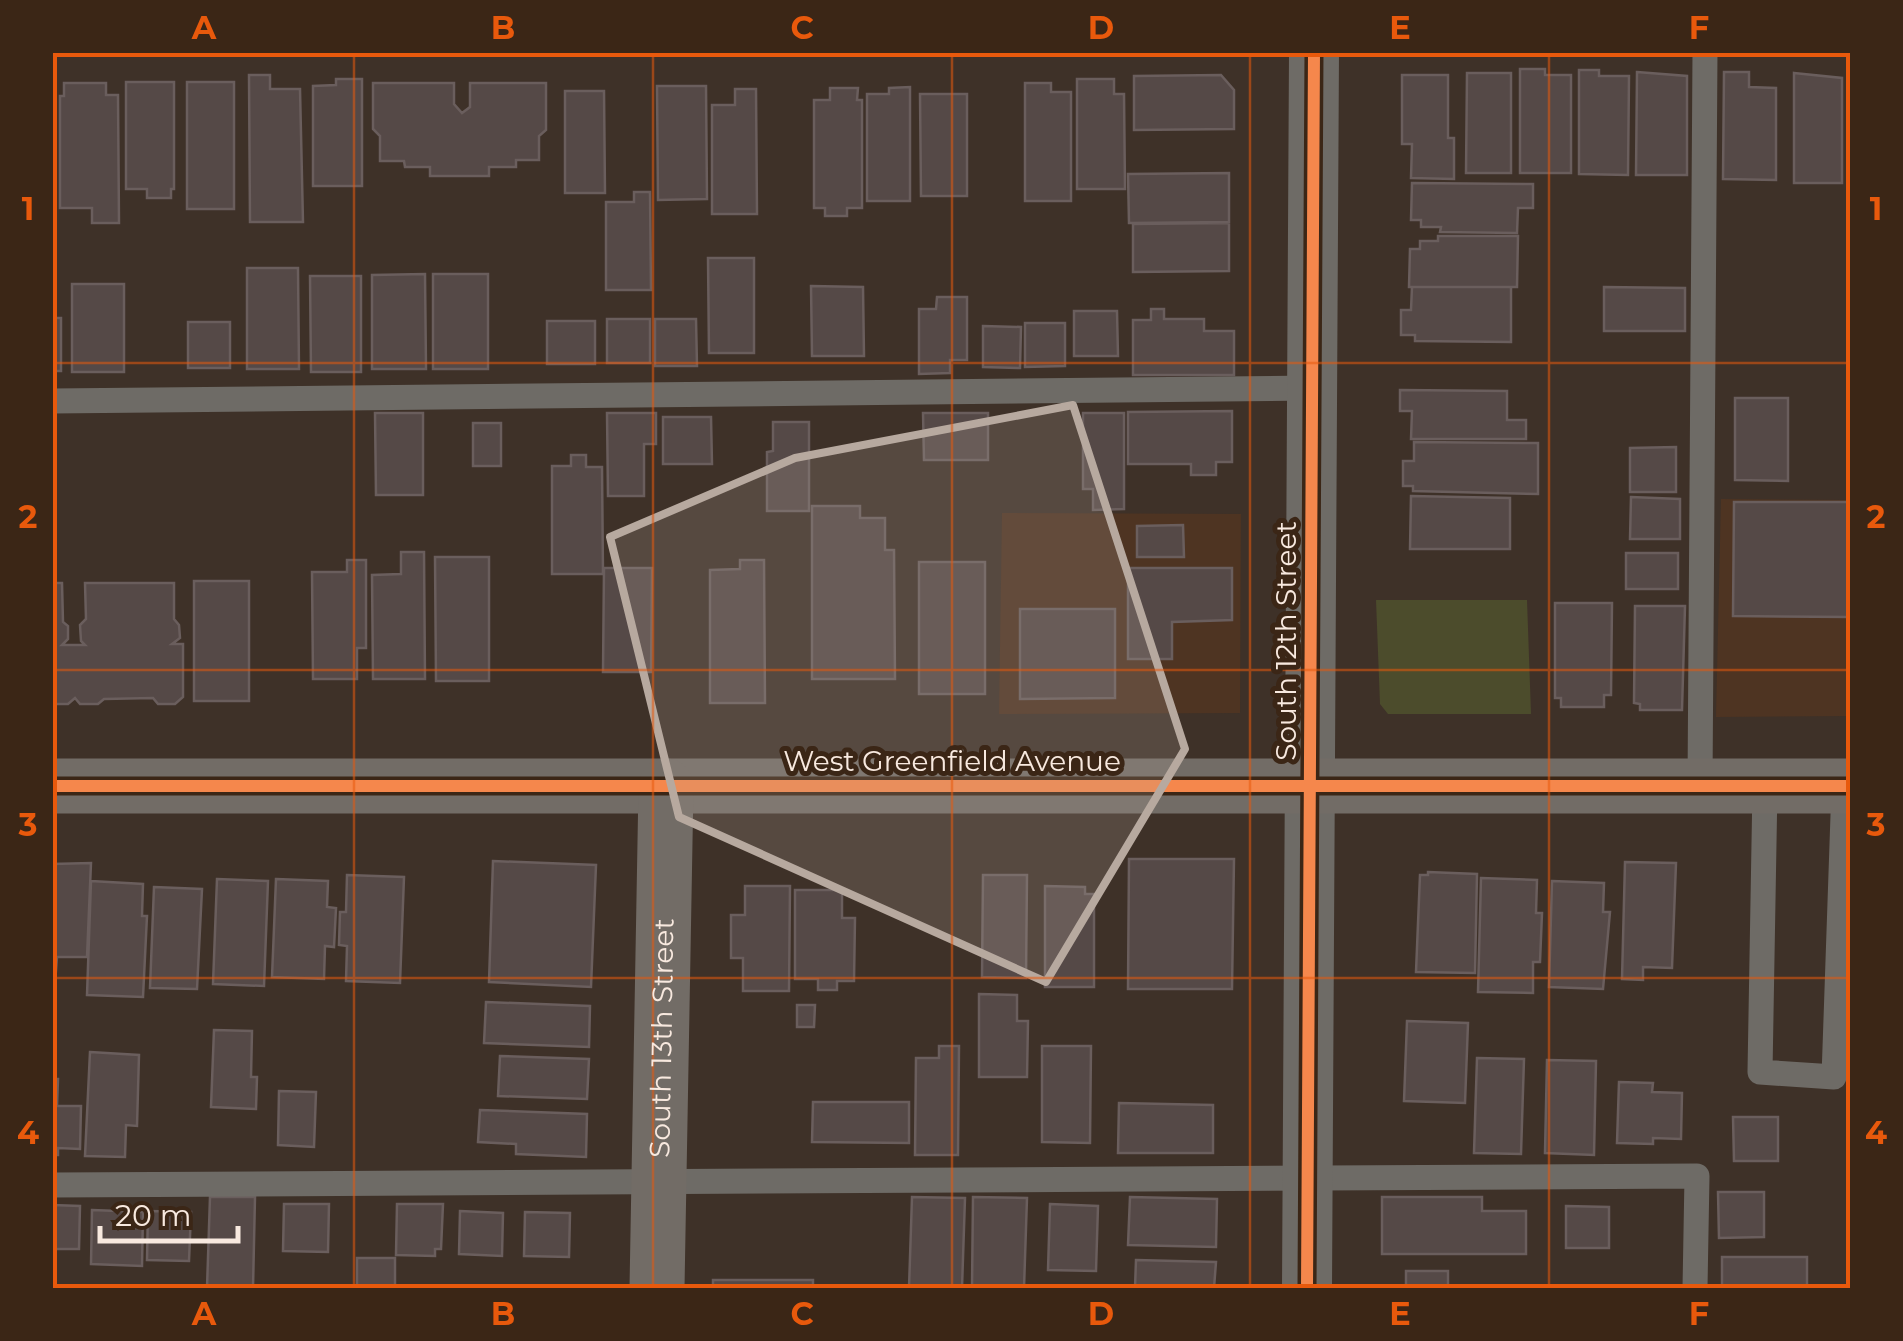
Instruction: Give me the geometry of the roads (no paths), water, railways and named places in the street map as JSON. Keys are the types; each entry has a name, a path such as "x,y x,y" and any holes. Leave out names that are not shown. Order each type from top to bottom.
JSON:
{"main road":[{"name":"West Greenfield Avenue","path":"52,786 1847,786"},
{"name":"South 13th Street","path":"657,1288 666,786"}],"street":[{"name":"South 12th Street","path":"1308,1288 1314,52"}],"lane":[{"path":"1700,786 1705,52"},
{"path":"52,401 1311,388"},
{"path":"1765,786 1760,1072 1834,1077 1847,786"},
{"path":"52,1185 1697,1176 1695,1288"}]}
